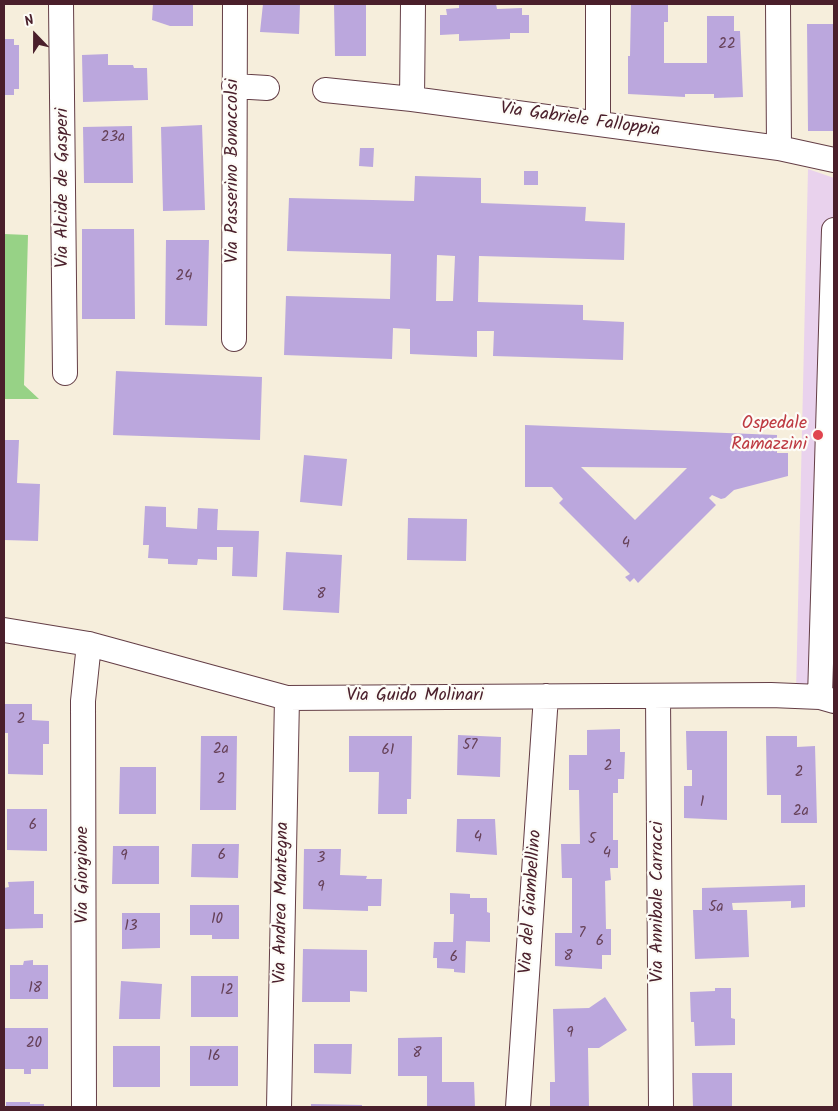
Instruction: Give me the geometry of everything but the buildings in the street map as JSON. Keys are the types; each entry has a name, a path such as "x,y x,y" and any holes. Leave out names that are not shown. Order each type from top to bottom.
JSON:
{"street":[{"name":"Via Alcide de Gasperi","path":"61,4 65,373"},
{"name":"Via Passerino Bonaccolsi","path":"234,339 235,4"},
{"path":"412,99 413,4"},
{"path":"598,4 598,124"},
{"path":"778,4 779,148"},
{"path":"234,86 267,88"},
{"name":"Via Gabriele Falloppia","path":"325,90 412,99 779,148 834,160"},
{"path":"827,699 834,230"},
{"name":"Via Guido Molinari","path":"4,630 89,644 287,698 771,695 827,699"},
{"name":"Via Giorgione","path":"84,1107 83,701 89,644"},
{"name":"Via del Giambellino","path":"518,1107 546,696"},
{"name":"Via Annibale Carracci","path":"658,696 661,1107"},
{"name":"Via Andrea Mantegna","path":"278,1107 287,698"}],"shaded area":[{"name":"Ospedale Ramazzini","path":"808,169 834,178 834,699 796,692"}],"green space":[{"path":"4,234 28,235 24,385 39,399 4,399"}],"place":[{"name":"Ospedale Ramazzini","path":"818,435"}]}
